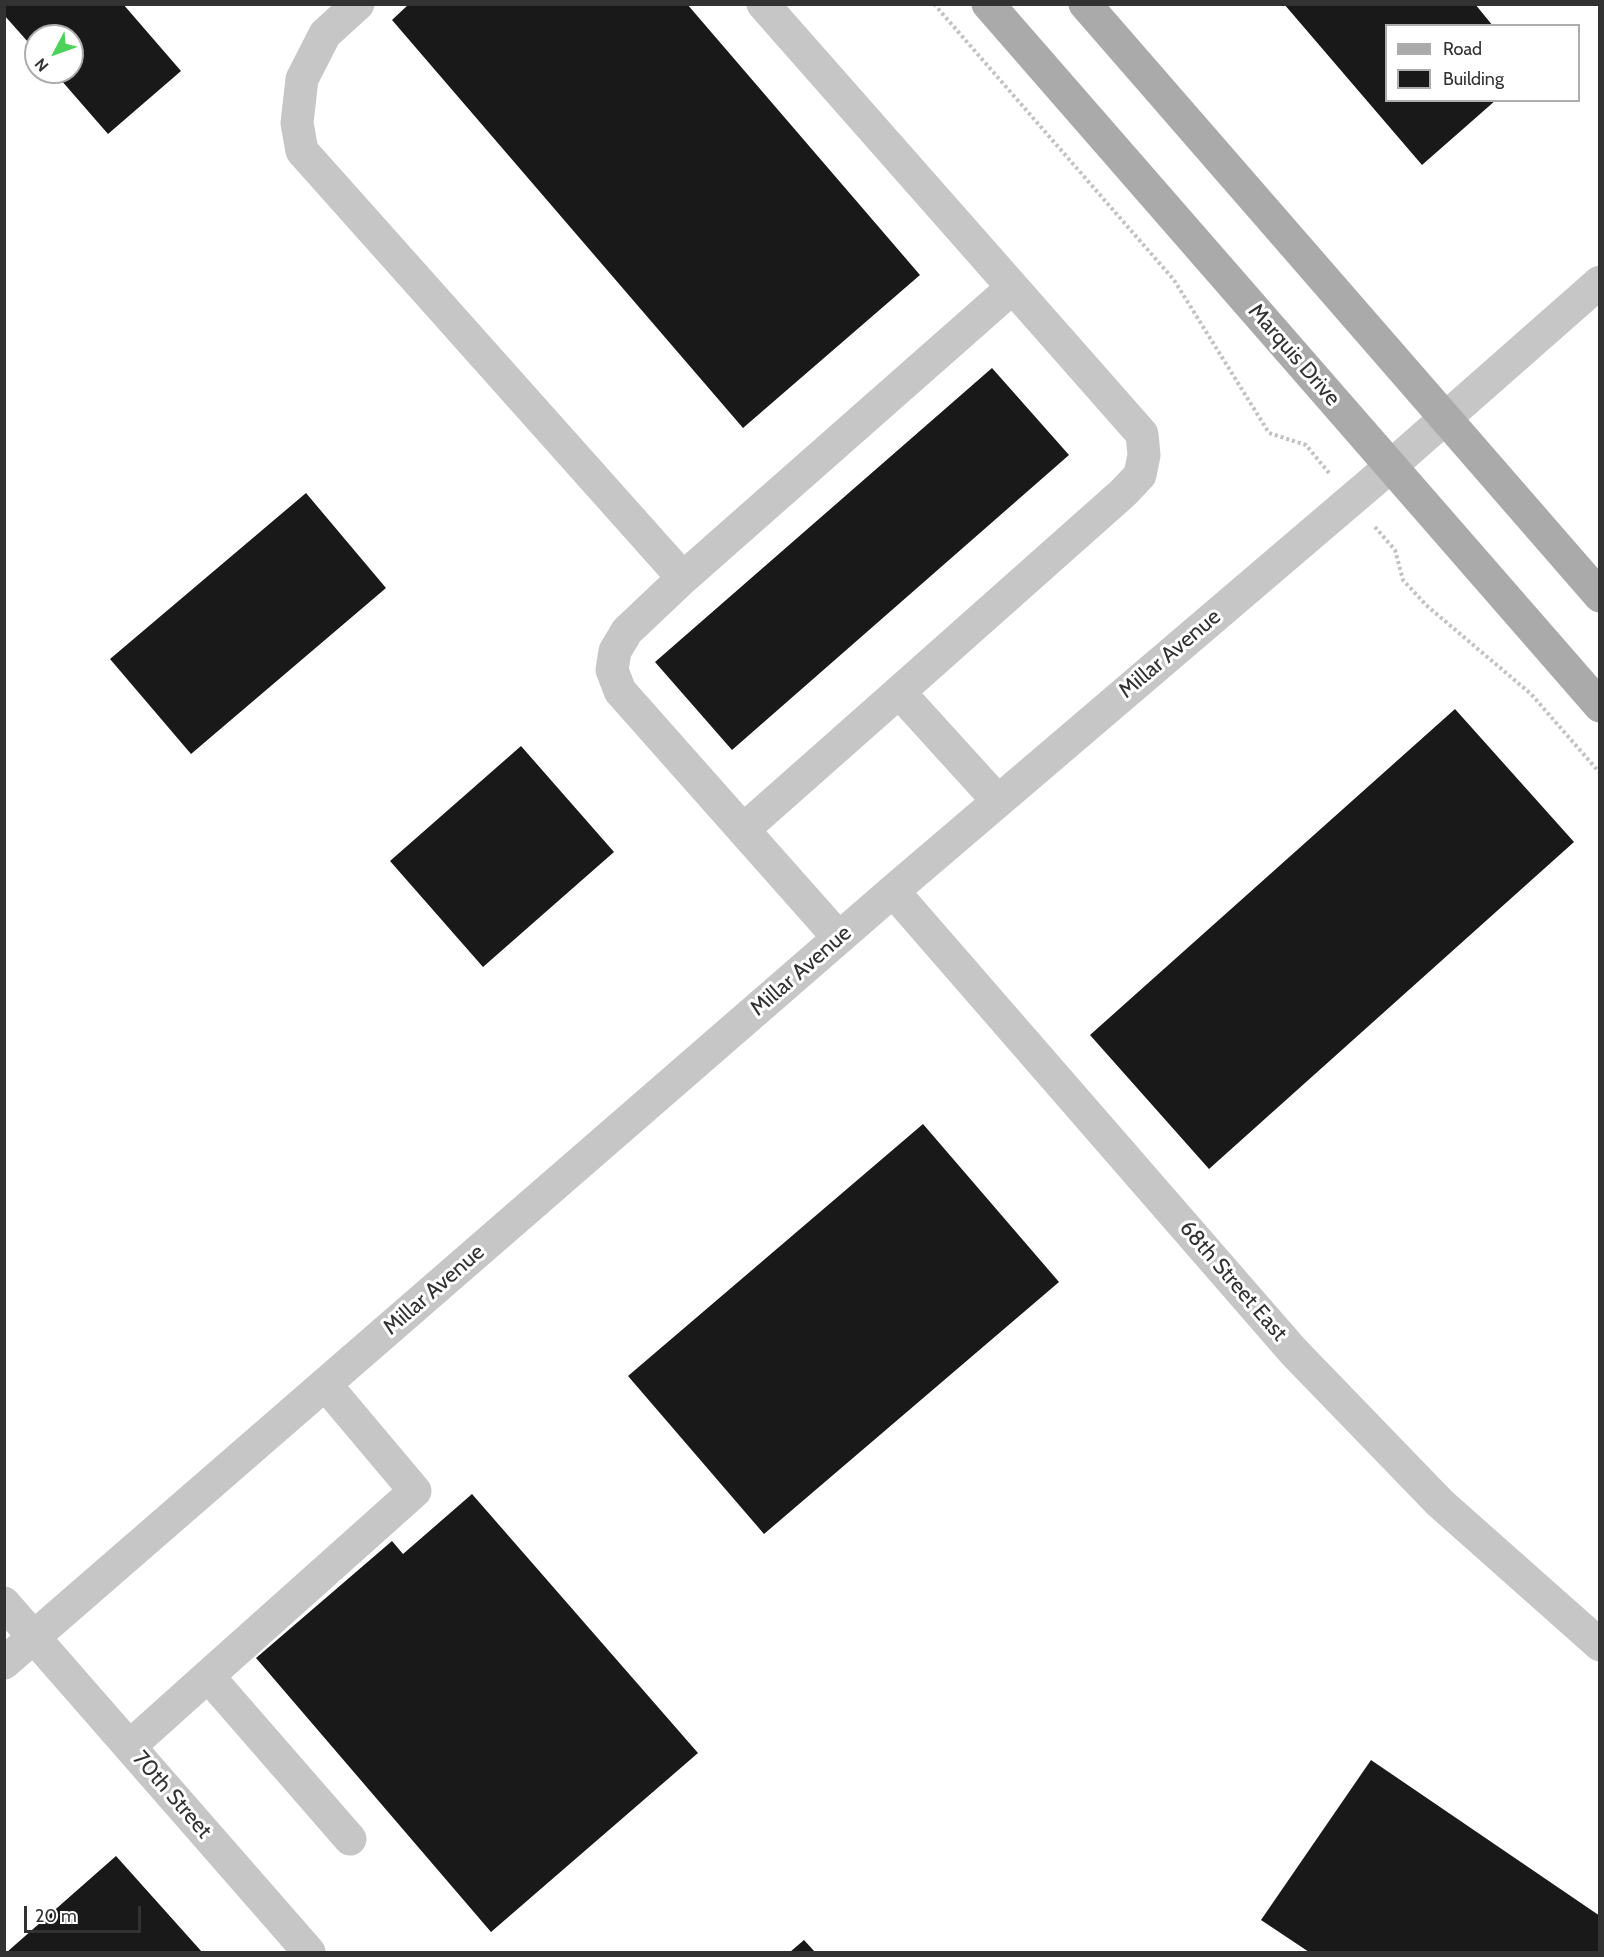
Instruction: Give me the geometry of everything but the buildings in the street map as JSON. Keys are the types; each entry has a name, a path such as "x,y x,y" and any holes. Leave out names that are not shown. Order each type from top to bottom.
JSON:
{"main road":[{"name":"Marquis Drive","path":"988,4 1599,706"},
{"path":"1085,4 1599,596"}],"street":[{"path":"358,4 325,34 302,79 297,123 302,151 683,578"},
{"path":"743,830 1123,493 1140,475 1144,455 1142,434 763,4"},
{"name":"Millar Avenue","path":"4,1663 893,891 1391,466 1599,282"},
{"path":"839,938 620,691 612,670 615,651 627,631 683,578 1012,288"},
{"path":"899,692 998,801"},
{"name":"68th Street East","path":"893,891 1293,1351 1440,1503 1599,1645"},
{"path":"130,1746 415,1491 325,1384"},
{"name":"70th Street","path":"4,1603 309,1953"},
{"path":"208,1676 350,1839"}],"path":[{"path":"934,4 1174,280 1269,433 1306,445 1395,550 1403,580 1426,605 1531,694 1599,773"}]}
